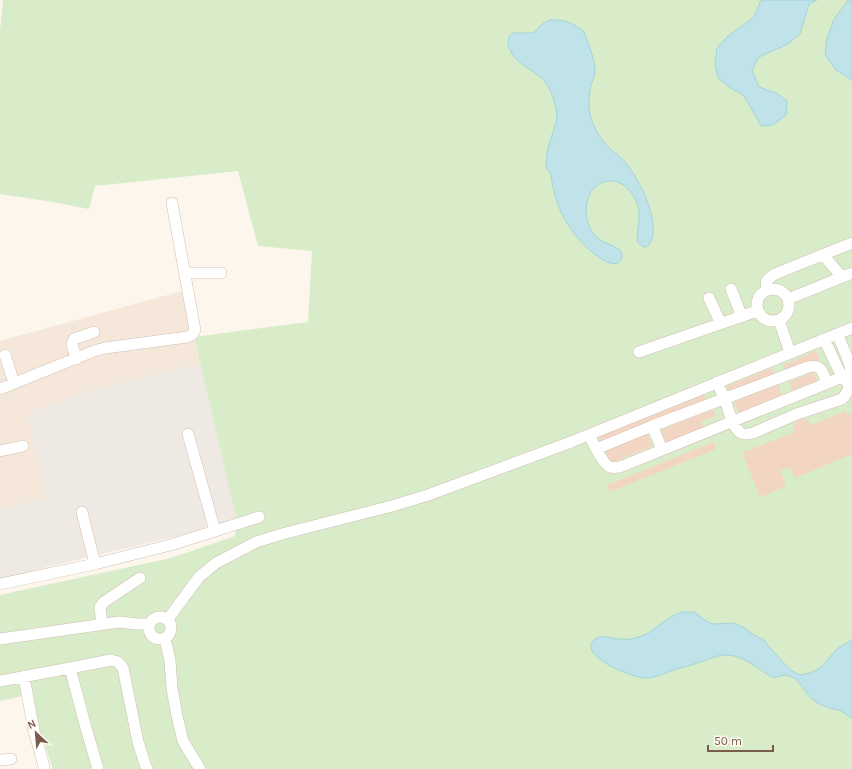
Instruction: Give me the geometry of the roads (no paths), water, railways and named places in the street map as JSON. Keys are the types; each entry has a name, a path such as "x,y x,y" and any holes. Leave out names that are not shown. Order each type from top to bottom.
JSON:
{"street":[{"path":"0,389 94,351 105,348 187,338 192,335 195,330 172,203"},
{"path":"766,290 767,280 775,274 852,243"},
{"path":"788,299 847,275 823,255"},
{"path":"185,274 221,273"},
{"path":"731,289 742,317"},
{"path":"775,289 783,292 788,299 789,307 786,315 779,320 770,321 762,318 757,311 756,303 760,295 766,290 775,289"},
{"path":"710,298 721,324"},
{"path":"639,352 757,311"},
{"path":"779,320 790,353"},
{"path":"168,619 199,577 216,563 256,542 428,496 589,434 852,328"},
{"path":"76,359 72,344 74,339 94,332"},
{"path":"717,382 732,421 737,429 741,433 753,434 797,414 842,398 846,395 847,378 850,367 837,334"},
{"path":"824,339 847,378"},
{"path":"5,355 14,383"},
{"path":"596,448 808,367 819,367 827,384"},
{"path":"589,434 602,460 611,468 620,466 827,384 847,378"},
{"path":"791,398 797,414"},
{"path":"652,426 662,449"},
{"path":"188,434 215,531"},
{"path":"0,451 23,446"},
{"path":"82,512 95,564"},
{"path":"0,584 95,564 174,544 259,517"},
{"path":"102,624 100,607 104,602 140,578"},
{"path":"164,617 170,622 172,629 171,633 162,639 154,638 150,632 149,624 154,618 164,617"},
{"path":"0,639 119,622 149,624"},
{"path":"165,638 170,661 172,688 183,741 197,768"},
{"path":"0,681 111,660 118,662 123,668 138,742 147,769"},
{"path":"70,668 98,769"},
{"path":"24,677 34,731 44,766"}],"water":[{"path":"761,0 817,0 809,4 800,34 788,44 759,57 752,70 759,87 776,93 787,101 786,115 773,125 761,126 743,95 729,87 718,78 715,64 717,48 727,37 754,17"},
{"path":"848,0 852,0 852,80 836,70 825,55 827,39 834,19"},
{"path":"550,20 568,22 577,26 584,32 595,68 589,97 589,110 592,122 603,141 622,159 635,176 645,196 652,216 652,238 648,246 643,247 637,241 639,211 636,200 630,191 621,184 612,181 601,183 594,188 587,202 586,210 589,226 599,239 621,251 621,260 614,264 601,259 587,248 576,236 564,218 553,188 550,172 547,170 546,165 548,149 557,118 554,100 544,81 537,74 517,60 512,54 508,43 508,39 512,33 535,32 541,25"},
{"path":"682,612 696,613 703,619 713,624 733,623 743,627 764,640 792,671 800,675 817,670 838,648 852,640 852,719 839,710 824,706 815,701 794,678 785,675 772,677 749,662 730,655 713,657 658,676 642,678 621,671 600,660 594,653 591,646 594,640 600,637 629,639 642,636 676,614"}]}
